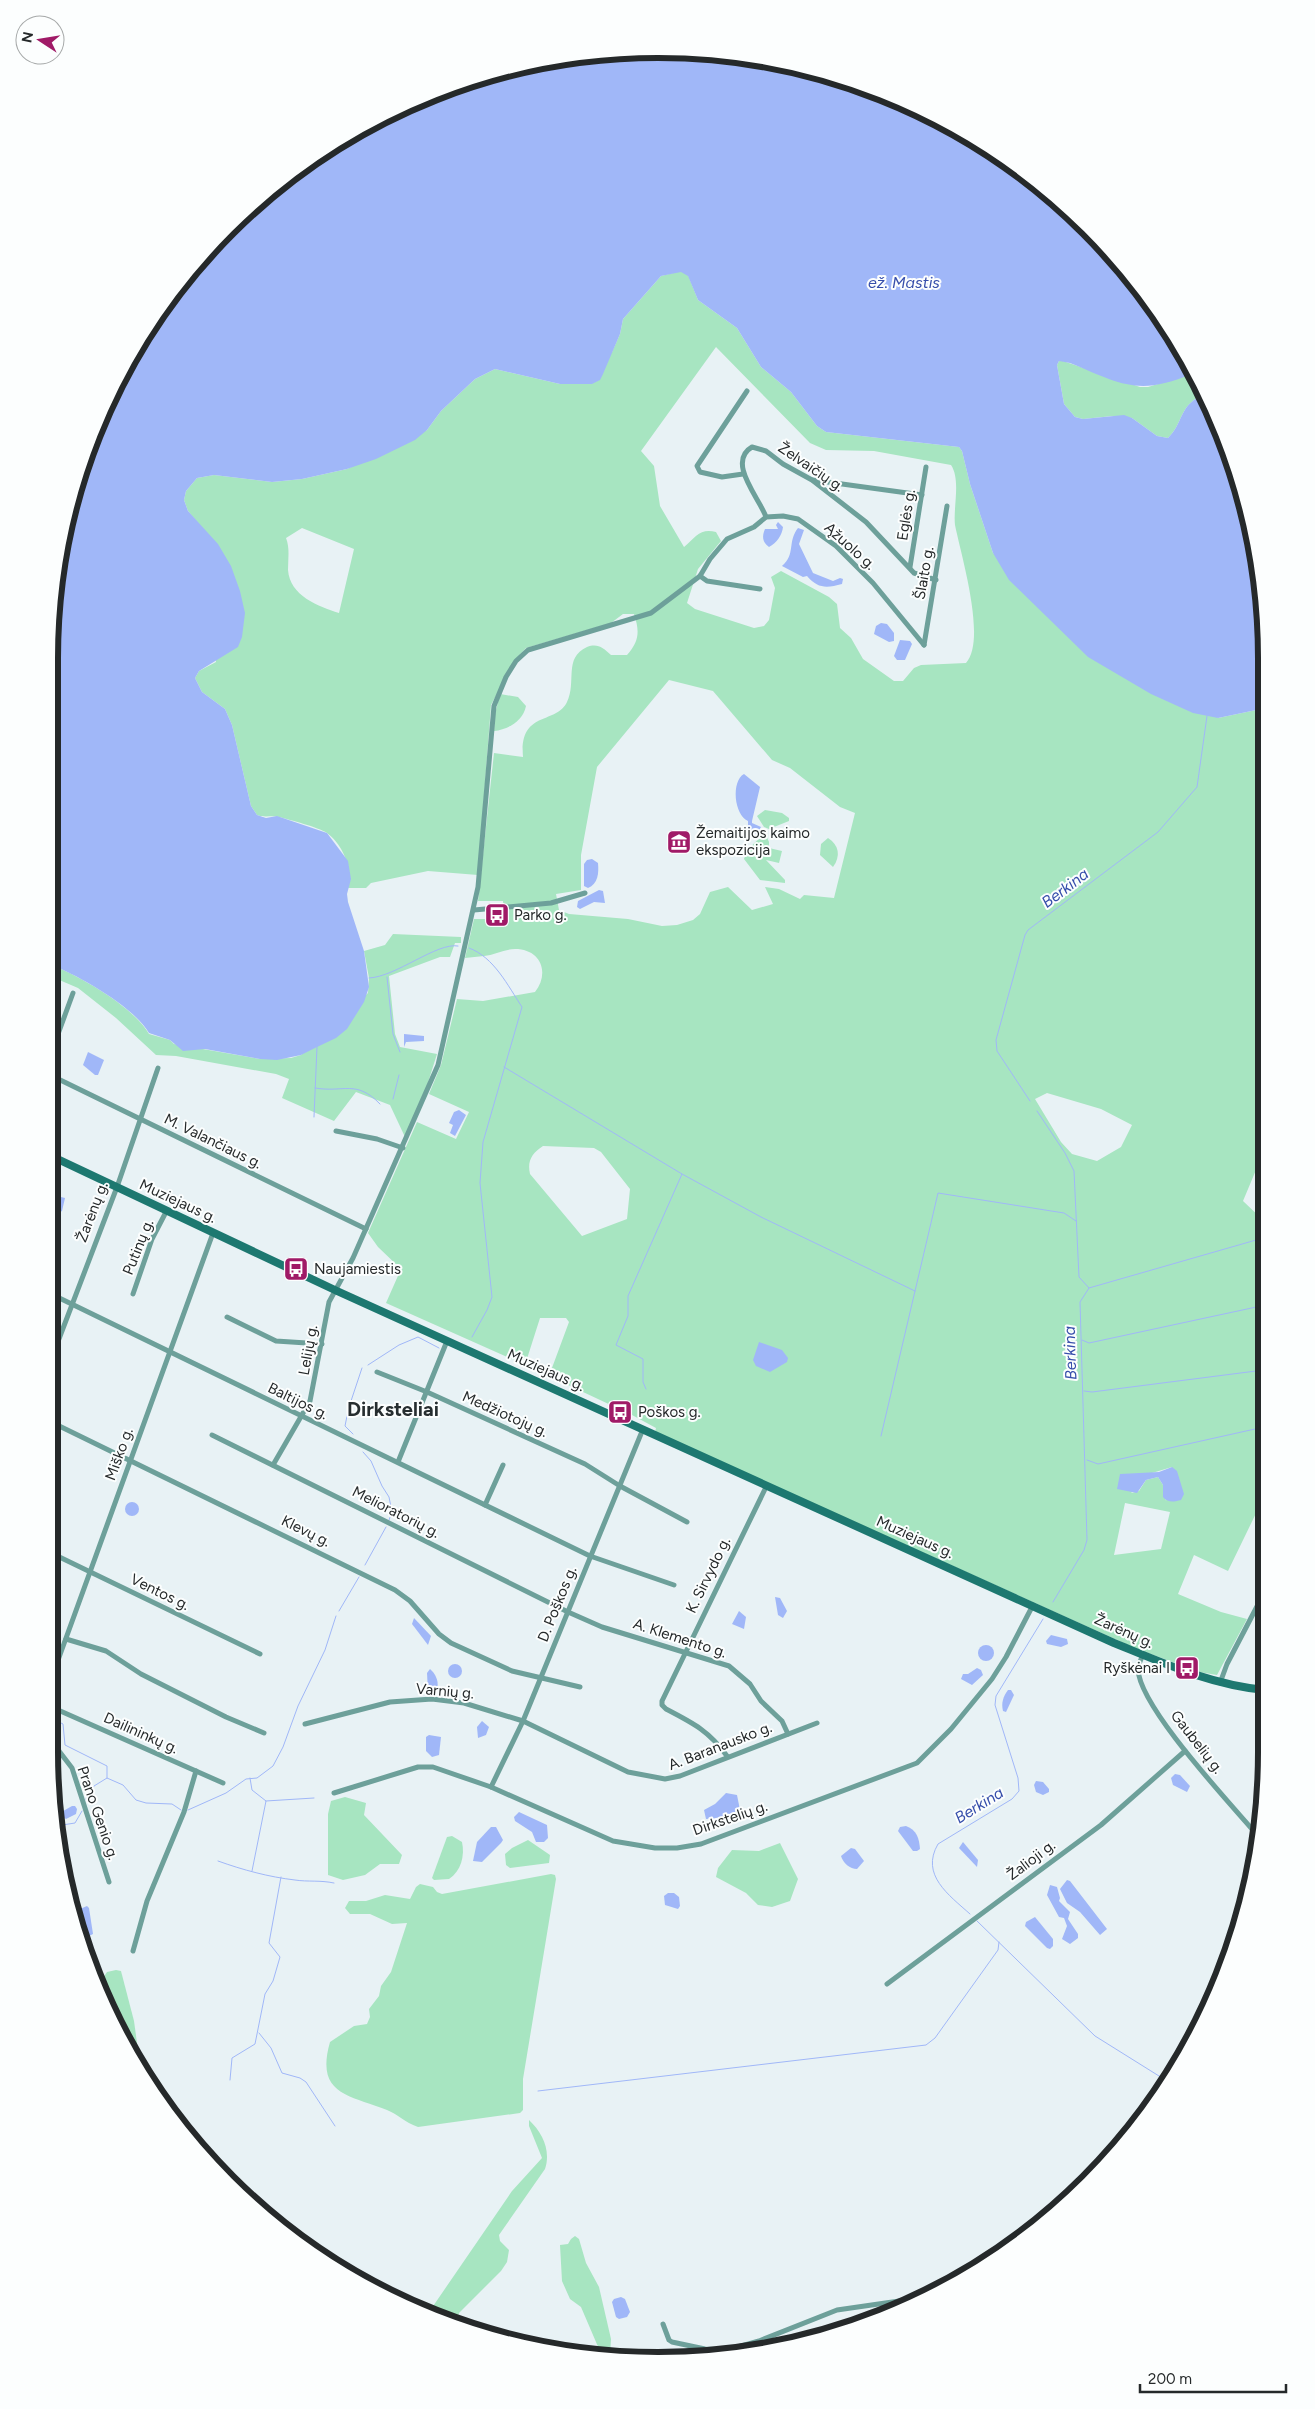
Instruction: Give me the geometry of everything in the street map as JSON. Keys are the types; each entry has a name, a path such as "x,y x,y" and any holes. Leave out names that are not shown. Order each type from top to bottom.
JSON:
{"main road":[{"name":"Muziejaus g.","path":"58,1159 337,1292 1033,1605"},
{"name":"Žarėnų g.","path":"1033,1605 1180,1670 1220,1683 1258,1689"}],"street":[{"path":"337,1292 403,1148 438,1065 474,910 484,838 494,706 506,676 516,661 528,650 651,613 700,576 719,546 726,539 754,527 766,517 743,474 715,476 700,472 697,466 747,391"},
{"name":"Želvaičių g.","path":"743,474 744,456 749,448 755,447 766,451 783,464 812,480 866,522 914,573 936,580"},
{"name":"Eglės g.","path":"910,567 926,467"},
{"path":"812,480 922,495"},
{"name":"Šlaito g.","path":"924,645 947,506"},
{"name":"Ąžuolo g.","path":"766,517 783,516 798,519 836,546 873,583 924,645"},
{"path":"700,576 707,581 760,589"},
{"path":"474,910 551,903 585,893"},
{"path":"58,1034 73,993"},
{"name":"Žarėnų g.","path":"58,1341 142,1119 158,1068"},
{"name":"M. Valančiaus g.","path":"58,1079 366,1229"},
{"path":"336,1131 377,1138 403,1148"},
{"name":"Putinų g.","path":"133,1294 152,1239 167,1210"},
{"name":"Miško g.","path":"58,1661 213,1233"},
{"name":"Lelijų g.","path":"273,1465 301,1417 314,1388 329,1302 337,1292"},
{"name":"Baltijos g.","path":"58,1297 301,1417 590,1556 674,1585"},
{"path":"227,1317 276,1341 322,1344"},
{"path":"398,1462 448,1341"},
{"name":"Medžiotojų g.","path":"377,1372 427,1392 585,1464 620,1486 687,1522"},
{"name":"Klevų g.","path":"58,1425 400,1593 415,1605 439,1634 451,1643 512,1671 580,1687"},
{"name":"D. Poškos g.","path":"491,1787 523,1721 643,1429"},
{"name":"Melioratorių g.","path":"212,1434 568,1612"},
{"path":"485,1505 504,1465"},
{"name":"K. Sirvydo g.","path":"727,1756 717,1742 701,1726 666,1709 662,1705 685,1651 767,1485"},
{"name":"Ventos g.","path":"58,1556 260,1654"},
{"name":"Dirkstelių g.","path":"334,1793 418,1767 450,1771 491,1787 613,1842 655,1848 676,1848 700,1844 917,1763 952,1729 992,1679 1006,1657 1033,1605"},
{"path":"1220,1683 1258,1605"},
{"name":"A. Klemento g.","path":"568,1612 602,1627 729,1666 750,1684 761,1701 782,1720 788,1734"},
{"path":"66,1639 106,1651 141,1674 226,1718 264,1733"},
{"name":"Gaubelių g.","path":"1143,1655 1138,1668 1142,1687 1185,1751 1252,1829"},
{"name":"Varnių g.","path":"305,1724 390,1702 432,1700 485,1708 523,1721"},
{"name":"Dailininkų g.","path":"58,1710 223,1783"},
{"name":"A. Baranausko g.","path":"523,1721 628,1772 645,1777 665,1779 680,1776 727,1756 817,1723"},
{"name":"Prano Genio g.","path":"58,1748 72,1768 109,1882"},
{"name":"Žalioji g.","path":"887,1984 1100,1825 1185,1751"},
{"path":"133,1951 147,1901 181,1819 196,1771"},
{"path":"748,2344 837,2310 898,2301"},
{"path":"663,2324 669,2340 672,2342 706,2349"}],"green space":[{"path":"681,271 688,275 698,300 737,328 761,367 791,392 817,426 826,432 959,447 962,451 970,484 993,553 1218,718 1258,710 1258,1165 1243,1201 1258,1215 1258,1509 1228,1571 1194,1555 1178,1594 1221,1612 1247,1619 1217,1675 1199,1672 1135,1648 655,1432 656,1428 632,1415 549,1376 569,1322 566,1318 540,1318 525,1365 386,1303 401,1269 378,1247 368,1233 417,1122 456,1139 469,1112 429,1094 441,1065 457,999 483,1001 535,992 540,985 542,977 542,970 537,958 524,950 511,949 465,958 474,919 504,919 503,901 478,901 494,753 523,757 523,742 532,725 555,714 567,702 570,694 575,657 587,647 594,646 603,648 611,655 627,655 636,641 638,631 636,620 634,614 623,614 611,623 526,648 514,661 491,705 478,875 428,871 371,883 366,888 348,888 348,865 338,844 327,833 311,826 279,817 257,815 251,806 232,725 225,709 202,692 195,678 199,671 216,662 197,522 188,511 184,500 186,491 197,478 214,475 272,482 302,479 347,469 427,430 441,411 475,379 495,369 560,384 612,352 620,334 623,319 661,276","holes":["716,347 810,443 826,450 874,451 951,465 956,478 955,525 967,576 973,617 974,636 972,652 966,663 921,665 914,668 903,681 894,681 863,659 851,638 840,628 837,604 829,597 781,571 771,577 775,588 769,620 764,626 754,628 695,609 687,603 698,569 721,541 716,532 706,531 698,534 684,547 660,506 654,466 641,451","302,528 354,549 339,613 306,599 294,587 288,570 286,538","669,680 713,691 772,760 790,768 840,807 855,813 834,898 804,895 800,899 779,889 765,887 773,904 752,910 728,887 710,892 700,914 693,920 677,925 662,926 628,919 569,914 559,910 556,894 581,890 581,855 597,767","1047,1093 1101,1109 1132,1125 1121,1147 1097,1161 1072,1154 1061,1142 1035,1099","543,1146 594,1148 601,1152 630,1189 627,1219 582,1236 530,1174 531,1158","1172,1467 1166,1501 1163,1485 1158,1477 1146,1480 1139,1491 1131,1493 1152,1473","1125,1503 1170,1512 1161,1549 1114,1555"]},
{"path":"1059,361 1063,361 1140,387 1148,387 1187,375 1198,397 1185,410 1173,433 1168,438 1157,436 1132,418 1113,416 1083,419 1075,417 1064,404 1057,365"},
{"path":"500,694 518,697 526,706 519,720 505,728 494,731 495,714"},
{"path":"765,810 782,813 789,818 789,821 769,829 764,827 757,816"},
{"path":"766,835 769,848 782,851 779,863 766,860 785,880 785,883 760,880 744,859 752,845"},
{"path":"828,838 835,844 838,851 836,863 833,867 820,855 821,844"},
{"path":"393,934 461,937 461,943 455,943 450,957 440,957 389,976 395,1034 400,1047 437,1054 425,1092 405,1137 390,1105 356,1092 334,1121 282,1098 289,1079 276,1074 176,1056 156,1055 116,1018 78,988 58,979 58,968 90,984 118,1003 141,1023 149,1034 170,1040 174,1044 260,1059 291,1058 301,1055 368,993 369,978 364,951 385,945"},
{"path":"345,1797 366,1803 364,1815 402,1855 399,1864 380,1864 365,1875 343,1880 328,1875 328,1814 331,1801"},
{"path":"452,1836 462,1842 463,1853 461,1863 457,1872 449,1879 434,1880 432,1878 447,1837"},
{"path":"528,1840 550,1855 549,1863 510,1868 506,1865 505,1854"},
{"path":"780,1843 798,1879 790,1901 772,1907 758,1905 746,1893 716,1877 718,1868 732,1850 759,1851"},
{"path":"551,1874 555,1875 556,1879 523,2079 523,2110 520,2113 418,2127 387,2110 348,2096 331,2083 327,2073 330,2042 354,2026 367,2024 370,2017 369,2009 379,1996 381,1986 391,1972 407,1923 392,1924 370,1914 350,1914 345,1908 349,1901 366,1901 385,1895 410,1899 416,1887 420,1884 433,1887 442,1894"},
{"path":"121,1971 134,2021 138,2053 119,2017 103,1981 102,1979 107,1972"},
{"path":"529,2120 542,2136 547,2162 545,2169 499,2235 500,2241 509,2250 507,2262 501,2271 459,2313 458,2317 432,2308 512,2191 542,2158 529,2126"},
{"path":"575,2236 579,2239 586,2263 599,2287 611,2339 610,2349 599,2348 581,2307 570,2299 562,2281 560,2245 568,2244"}],"water":[{"name":"ež. Mastis","path":"618,59 697,59 736,63 775,69 850,89 923,119 958,138 1023,181 1082,233 1109,262 1134,292 1156,324 1187,376 1157,385 1129,385 1070,363 1059,361 1057,365 1064,404 1075,417 1083,419 1124,415 1132,418 1157,436 1168,438 1173,433 1185,410 1198,397 1226,465 1237,502 1246,540 1256,618 1258,710 1218,718 1193,713 1151,694 1088,657 1009,580 993,553 970,484 962,451 959,447 826,432 817,426 791,392 761,367 737,328 698,300 688,276 681,272 661,276 623,319 620,334 603,374 600,380 592,384 560,384 495,369 475,379 441,411 427,430 415,440 376,459 347,469 302,479 272,482 214,475 197,478 186,491 184,500 188,511 218,544 231,566 245,613 242,637 238,647 199,671 195,678 202,692 225,709 232,725 251,806 257,815 266,818 277,816 327,833 348,861 351,879 347,894 348,902 364,951 369,987 364,1002 347,1029 336,1038 301,1055 277,1060 260,1059 205,1049 183,1051 170,1040 149,1033 118,1002 58,968 59,618 69,540 89,465 119,392 138,357 181,292 206,262 233,233 292,181 324,159 392,119 465,89 502,78 540,69"},
{"path":"778,522 783,527 782,533 777,541 769,547 764,541 765,529 778,529 776,525"},
{"path":"798,528 804,530 799,544 813,573 833,581 840,578 843,579 842,584 827,587 819,585 807,576 803,577 782,566 789,557 793,538"},
{"path":"881,623 887,624 894,633 894,641 889,642 874,634 876,626"},
{"path":"900,640 910,641 912,644 905,660 897,660 894,656"},
{"path":"744,774 760,787 752,821 752,823 761,827 757,834 748,832 748,821 743,818 737,805 737,783"},
{"path":"592,859 598,863 598,874 594,884 588,888 584,886 584,864 587,860"},
{"path":"599,890 603,891 605,903 594,902 580,909 577,907 578,901"},
{"path":"404,1034 424,1036 424,1041 406,1042 404,1047"},
{"path":"88,1052 104,1060 98,1075 95,1075 83,1065"},
{"path":"459,1110 466,1115 455,1136 450,1133 453,1125 449,1123 454,1112"},
{"path":"58,1196 65,1198 62,1211 58,1213"},
{"path":"759,1342 782,1350 788,1358 787,1362 770,1372 756,1366 753,1360"},
{"path":"1172,1467 1177,1471 1184,1494 1181,1500 1171,1502 1163,1497 1163,1485 1158,1477 1146,1480 1137,1493 1117,1489 1120,1474 1159,1472"},
{"path":"129,1502 135,1502 139,1509 135,1516 129,1516 125,1512 125,1506"},
{"path":"775,1597 780,1598 787,1611 783,1618 778,1615"},
{"path":"739,1611 746,1617 744,1629 732,1624"},
{"path":"414,1618 431,1636 428,1645 412,1624"},
{"path":"1051,1635 1067,1639 1068,1644 1061,1647 1047,1644 1046,1641"},
{"path":"983,1645 989,1645 994,1650 992,1659 983,1661 978,1656 978,1650"},
{"path":"452,1664 458,1664 462,1671 458,1678 452,1678 448,1674 448,1668"},
{"path":"977,1668 981,1670 983,1675 972,1685 961,1679 963,1674 968,1674"},
{"path":"430,1669 435,1674 437,1681 434,1693 428,1691 427,1673"},
{"path":"1008,1690 1011,1690 1014,1695 1006,1712 1003,1711 1002,1703"},
{"path":"482,1721 489,1727 486,1735 478,1738 477,1727"},
{"path":"429,1735 441,1737 439,1755 432,1757 426,1751 426,1737"},
{"path":"1175,1774 1180,1775 1190,1786 1187,1792 1173,1785 1171,1778"},
{"path":"1036,1781 1043,1782 1049,1789 1049,1792 1043,1795 1036,1792 1034,1785"},
{"path":"726,1793 737,1795 740,1810 719,1818 706,1819 704,1810 715,1804"},
{"path":"72,1806 75,1806 77,1809 76,1814 66,1819 62,1816 61,1812"},
{"path":"519,1812 547,1825 548,1838 544,1842 536,1842 532,1832 515,1821 514,1817"},
{"path":"906,1826 917,1835 920,1849 917,1851 913,1851 898,1831 900,1827"},
{"path":"491,1827 496,1827 503,1840 482,1862 473,1861 477,1842"},
{"path":"963,1842 978,1860 977,1867 959,1848"},
{"path":"851,1848 855,1849 864,1861 857,1869 847,1865 841,1856"},
{"path":"1067,1880 1070,1881 1107,1929 1100,1935 1080,1912 1067,1903 1060,1889"},
{"path":"1050,1885 1057,1887 1059,1901 1070,1912 1068,1919 1078,1934 1078,1938 1070,1944 1062,1939 1067,1926 1064,1918 1059,1917 1047,1895"},
{"path":"668,1893 674,1893 679,1897 680,1906 678,1909 665,1905 664,1896"},
{"path":"87,1906 89,1908 93,1934 87,1937 79,1912 80,1909"},
{"path":"1035,1917 1053,1939 1053,1946 1050,1949 1025,1926 1026,1922"},
{"path":"621,2297 625,2299 630,2312 627,2317 619,2319 616,2317 612,2302 614,2299"}],"waterway":[{"name":"Berkina","path":"1030,1101 997,1051 996,1040 1025,935 1028,930 1158,832 1197,787 1207,716"},
{"path":"369,978 391,972 439,949 458,946"},
{"path":"469,948 478,952 493,965 506,981 522,1007 483,1142 480,1183 492,1297 472,1337"},
{"path":"387,977 393,1034 400,1052"},
{"path":"314,1117 317,1047"},
{"path":"504,1067 682,1174 628,1296 628,1316 616,1345 643,1359 643,1382 646,1389"},
{"path":"393,1099 399,1075"},
{"path":"315,1088 357,1089 372,1096 380,1104"},
{"name":"Berkina","path":"1037,1111 1065,1153 1074,1171 1079,1277 1089,1288 1080,1302 1087,1540 1084,1550 1053,1602"},
{"path":"682,1174 761,1217 915,1291"},
{"path":"881,1436 938,1193 1064,1213 1076,1221"},
{"path":"1089,1288 1258,1239"},
{"path":"1082,1340 1089,1343 1258,1307"},
{"path":"368,1365 399,1345 418,1337 439,1348"},
{"path":"350,1404 362,1368"},
{"path":"1084,1391 1092,1392 1258,1371"},
{"path":"348,1411 345,1426 353,1434"},
{"path":"1087,1460 1098,1464 1258,1428"},
{"path":"363,1452 371,1461 389,1497 392,1512 389,1520"},
{"path":"365,1565 386,1527"},
{"path":"339,1611 359,1577"},
{"path":"188,1810 226,1793 246,1779 257,1778 273,1766 283,1747 298,1706 325,1650 336,1616"},
{"name":"Berkina","path":"970,1914 939,1884 932,1865 933,1855 938,1844 1012,1799 1019,1791 1018,1778 995,1705 996,1696 1043,1619"},
{"path":"58,1722 63,1724 65,1745 107,1766 107,1778"},
{"path":"86,1799 94,1786 107,1778 123,1785 136,1800 146,1803 172,1804 181,1810"},
{"path":"250,1778 252,1790 266,1801 252,1871"},
{"path":"266,1801 314,1798"},
{"path":"62,1825 75,1823 82,1811"},
{"path":"218,1861 276,1877 300,1881 334,1883"},
{"path":"230,2080 232,2058 255,2044 265,1994 273,1981 280,1957 269,1943 281,1877"},
{"name":"Berkina","path":"977,1921 1095,2036 1161,2077"},
{"path":"538,2091 926,2045 935,2038 998,1950 999,1942"},
{"path":"259,2033 271,2048 282,2073 300,2078 306,2082 335,2126"}],"place":[{"name":"Žemaitijos kaimo ekspozicija","path":"679,842"},
{"name":"Parko g.","path":"497,915"},
{"name":"Naujamiestis","path":"296,1269"},
{"name":"Poškos g.","path":"620,1412"},
{"name":"Ryškėnai I","path":"1187,1668"}],"district":[{"name":"Dirksteliai","path":"393,1409"}]}
